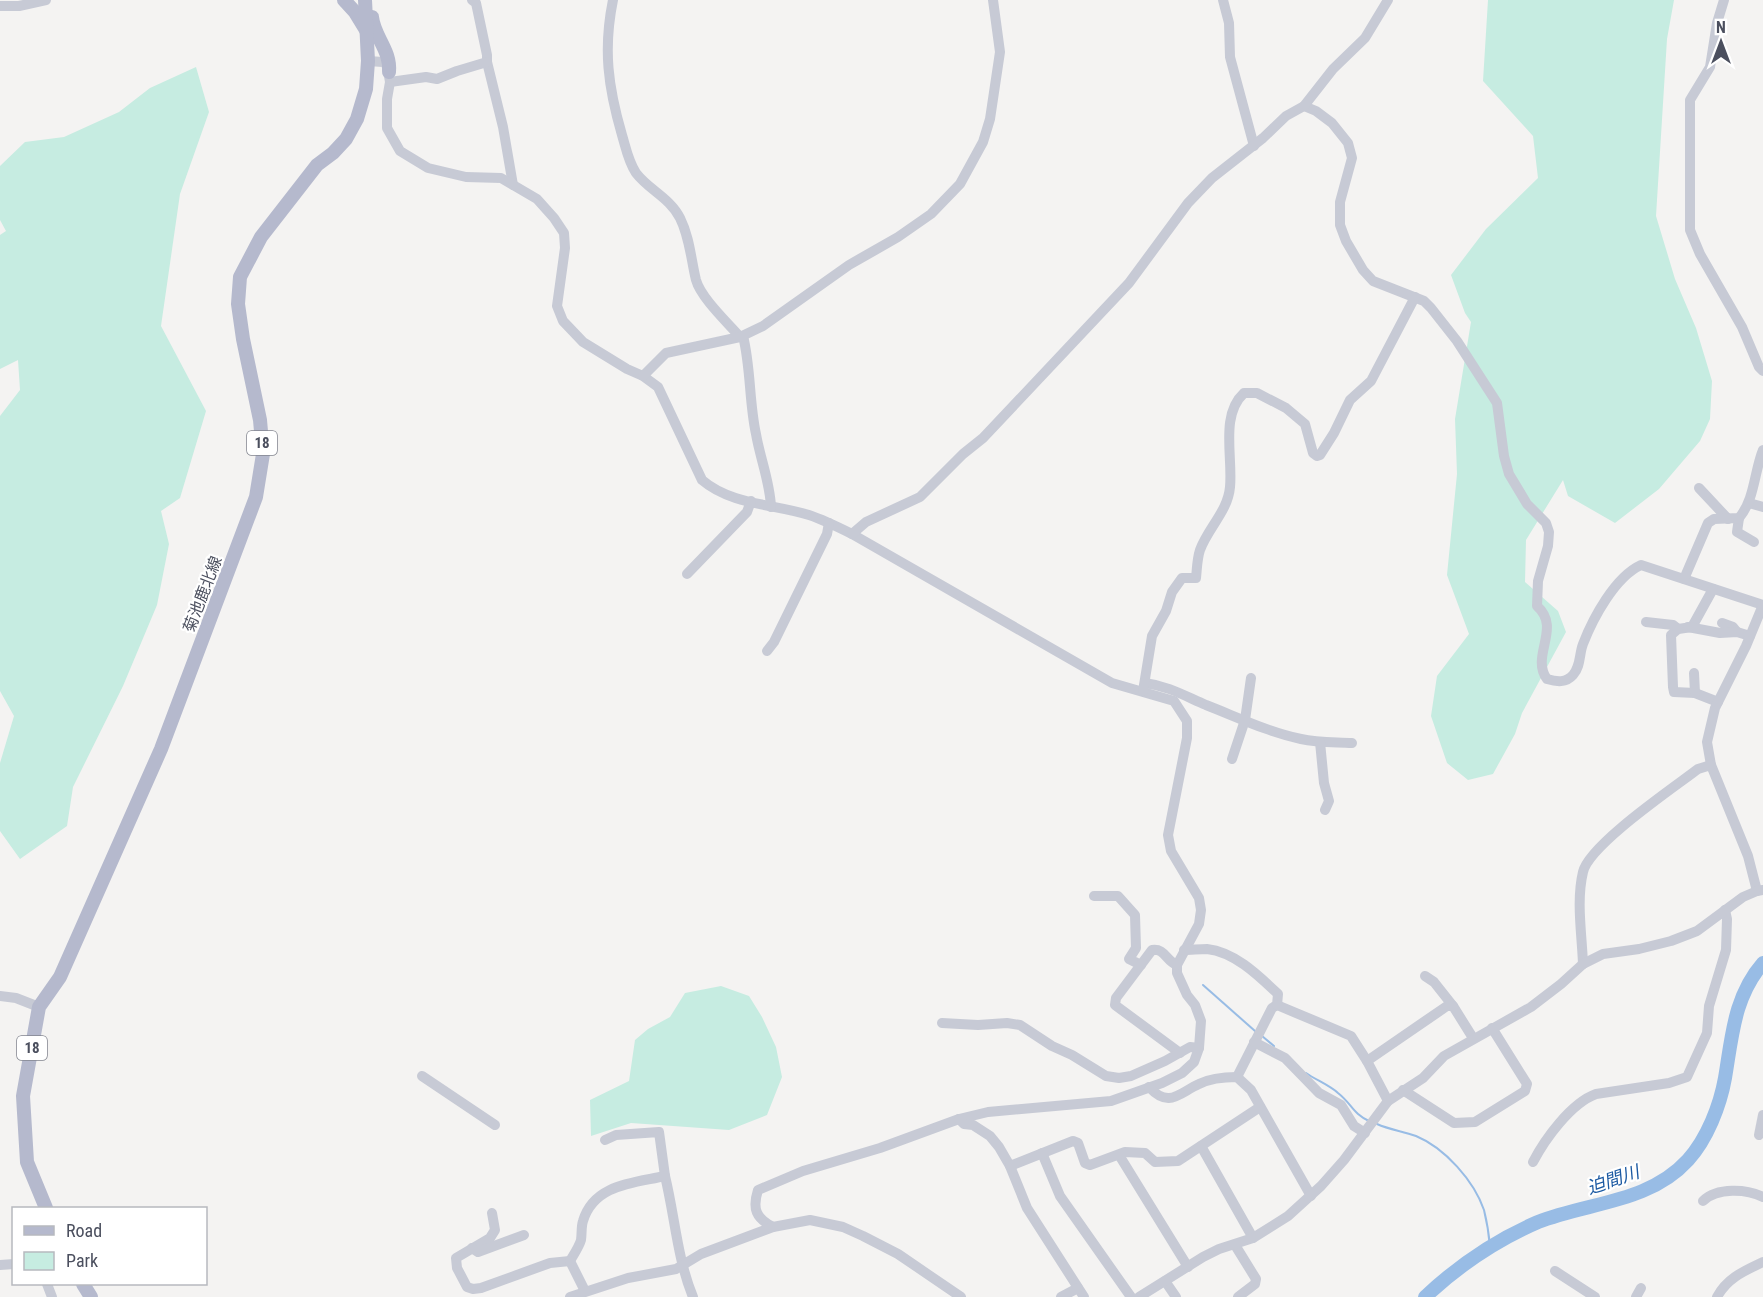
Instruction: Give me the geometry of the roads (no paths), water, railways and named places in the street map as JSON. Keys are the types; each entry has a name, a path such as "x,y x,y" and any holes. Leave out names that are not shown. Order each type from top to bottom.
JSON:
{"main road":[{"path":"344,0 355,12 368,35"},
{"path":"367,0 373,26 389,56 390,77"},
{"name":"菊池鹿北線","path":"45,1207 27,1162 23,1096 39,1007 60,977 161,749 256,497 262,443 260,420 238,304 240,277 261,237 317,165 346,139 357,118 366,89 367,0"}],"street":[{"path":"0,6 20,6 46,0"},
{"path":"472,0 476,3 483,31 487,62 503,127 513,185"},
{"path":"613,0 606,42 608,72 613,103 628,157 636,173 668,201 680,218 693,259 696,281 701,292 742,337 748,362 755,432 771,494 771,507"},
{"path":"643,376 666,353 742,337 763,326 849,265 898,237 931,214 960,184 983,142 990,119 1000,52 993,0"},
{"path":"1223,0 1229,23 1230,57 1254,146"},
{"path":"852,534 866,522 921,497 963,454 983,438 1129,283 1188,203 1212,178 1254,146 1286,117 1304,106 1334,69 1365,38 1388,0"},
{"path":"1724,0 1717,23 1710,67 1690,100 1690,230 1700,254 1727,298 1759,367 1763,371"},
{"path":"368,61 383,62 387,65 390,77 387,128 400,151 428,168 466,177 501,178 537,199 555,218 564,233 565,248 557,306 563,321 583,342 658,387 702,480 710,488 771,507 807,514 852,534 1112,683 1129,689 1144,687 1175,689 1199,702 1300,739 1352,743"},
{"path":"390,77 437,79 457,70 487,62"},
{"path":"1139,1297 1219,1249 1253,1238 1288,1216 1311,1196 1344,1160 1388,1101 1423,1078 1444,1056 1531,1007 1562,984 1583,964 1603,954 1671,942 1697,931 1743,897 1760,890 1711,765 1707,742 1718,702 1763,605 1641,565 1634,568 1598,610 1582,647 1578,666 1572,676 1564,681 1554,682 1547,679 1542,657 1548,621 1545,613 1537,606 1538,581 1548,546 1549,532 1546,523 1527,504 1509,474 1504,456 1497,403 1488,387 1424,301 1373,281 1363,270 1346,241 1340,225 1340,202 1352,158 1348,143 1332,123 1316,111 1304,106"},
{"path":"1144,687 1152,636 1166,611 1172,592 1182,578 1196,578 1200,550 1229,494 1230,422 1237,399 1245,393 1257,393 1286,408 1305,424 1313,453 1320,455 1334,434 1350,400 1371,381 1415,297"},
{"path":"1684,579 1708,524 1714,519 1734,518 1749,504 1753,479 1763,450"},
{"path":"1700,488 1734,518 1737,532 1754,542"},
{"path":"687,574 747,512 751,501"},
{"path":"1749,504 1763,507"},
{"path":"767,651 774,642 827,534 829,523"},
{"path":"1713,589 1692,627 1683,628 1671,635 1673,687 1674,692 1695,693 1718,702"},
{"path":"1646,622 1720,633 1737,632 1750,636"},
{"path":"1722,623 1733,627 1737,632"},
{"path":"1694,673 1695,693"},
{"path":"1232,759 1245,720 1251,678"},
{"path":"773,1227 762,1221 755,1212 758,1190 803,1171 880,1148 958,1119 988,1112 1111,1101 1182,1072 1194,1062 1199,1048 1201,1021 1177,973 1177,965 1193,938 1199,924 1201,910 1199,898 1171,851 1168,835 1187,738 1187,721 1174,701 1144,687"},
{"path":"1320,742 1324,783 1329,801 1325,810"},
{"path":"1583,964 1581,907 1583,872 1587,860 1621,827 1698,770 1711,765"},
{"path":"1094,896 1118,896 1135,915 1136,948 1129,959 1141,965"},
{"path":"1533,1162 1543,1142 1586,1097 1669,1083 1687,1077 1707,1033 1709,1006 1726,950 1725,910"},
{"path":"1177,965 1171,963 1163,952 1152,950 1116,998 1115,1005 1180,1053"},
{"path":"1184,950 1218,952 1240,962 1278,994 1277,1005"},
{"path":"1425,976 1434,982 1453,1006 1473,1038"},
{"path":"0,996 16,998 39,1007"},
{"path":"1236,1077 1272,1008 1277,1005"},
{"path":"1277,1005 1351,1036 1388,1101"},
{"path":"1367,1061 1447,1006 1453,1006"},
{"path":"942,1023 1020,1025 1106,1076 1119,1078 1131,1076 1190,1047 1199,1048"},
{"path":"1403,1090 1454,1124 1475,1122 1525,1091 1527,1084 1492,1028"},
{"path":"1254,1042 1285,1058 1319,1093 1341,1105 1354,1126 1365,1133"},
{"path":"422,1076 495,1125"},
{"path":"1149,1087 1162,1097 1172,1098 1200,1083 1236,1077"},
{"path":"1236,1077 1251,1090 1311,1196"},
{"path":"1010,1166 1073,1141 1078,1143 1085,1163 1090,1165 1125,1152 1145,1153 1155,1162 1178,1161 1260,1107"},
{"path":"1759,1135 1763,1115"},
{"path":"958,1119 990,1136 999,1146 1010,1166 1027,1209 1081,1293 1061,1297"},
{"path":"605,1140 616,1136 658,1132 682,1267 693,1297"},
{"path":"1201,1146 1253,1238"},
{"path":"1042,1153 1060,1196 1131,1297"},
{"path":"1119,1155 1188,1267"},
{"path":"570,1261 580,1243 583,1222 589,1208 607,1191 615,1186 665,1176"},
{"path":"1703,1201 1708,1196 1720,1192 1753,1192 1763,1197"},
{"path":"492,1213 495,1230 490,1238 456,1258 457,1268 466,1287 473,1289 550,1263 570,1261"},
{"path":"570,1297 628,1278 682,1267 701,1254 773,1227 810,1220 843,1227 898,1254 961,1297"},
{"path":"472,1248 478,1252 524,1235"},
{"path":"1235,1245 1256,1279 1255,1284 1238,1297"},
{"path":"570,1261 585,1291"},
{"path":"1717,1297 1722,1287 1730,1279 1763,1262"},
{"path":"1555,1271 1595,1297"},
{"path":"1165,1281 1176,1297"}],"waterway":[{"name":"迫間川","path":"1425,1297 1464,1264 1507,1237 1557,1215 1637,1193 1655,1185 1688,1160 1707,1132 1716,1111 1723,1089 1732,1032 1740,1003 1753,976 1763,963"},
{"path":"1203,985 1255,1031"},
{"path":"1262,1036 1274,1046"},
{"path":"1306,1073 1334,1090 1359,1115 1369,1121"},
{"path":"1377,1124 1427,1141 1448,1157 1466,1177 1479,1199 1484,1210 1490,1247"}]}
